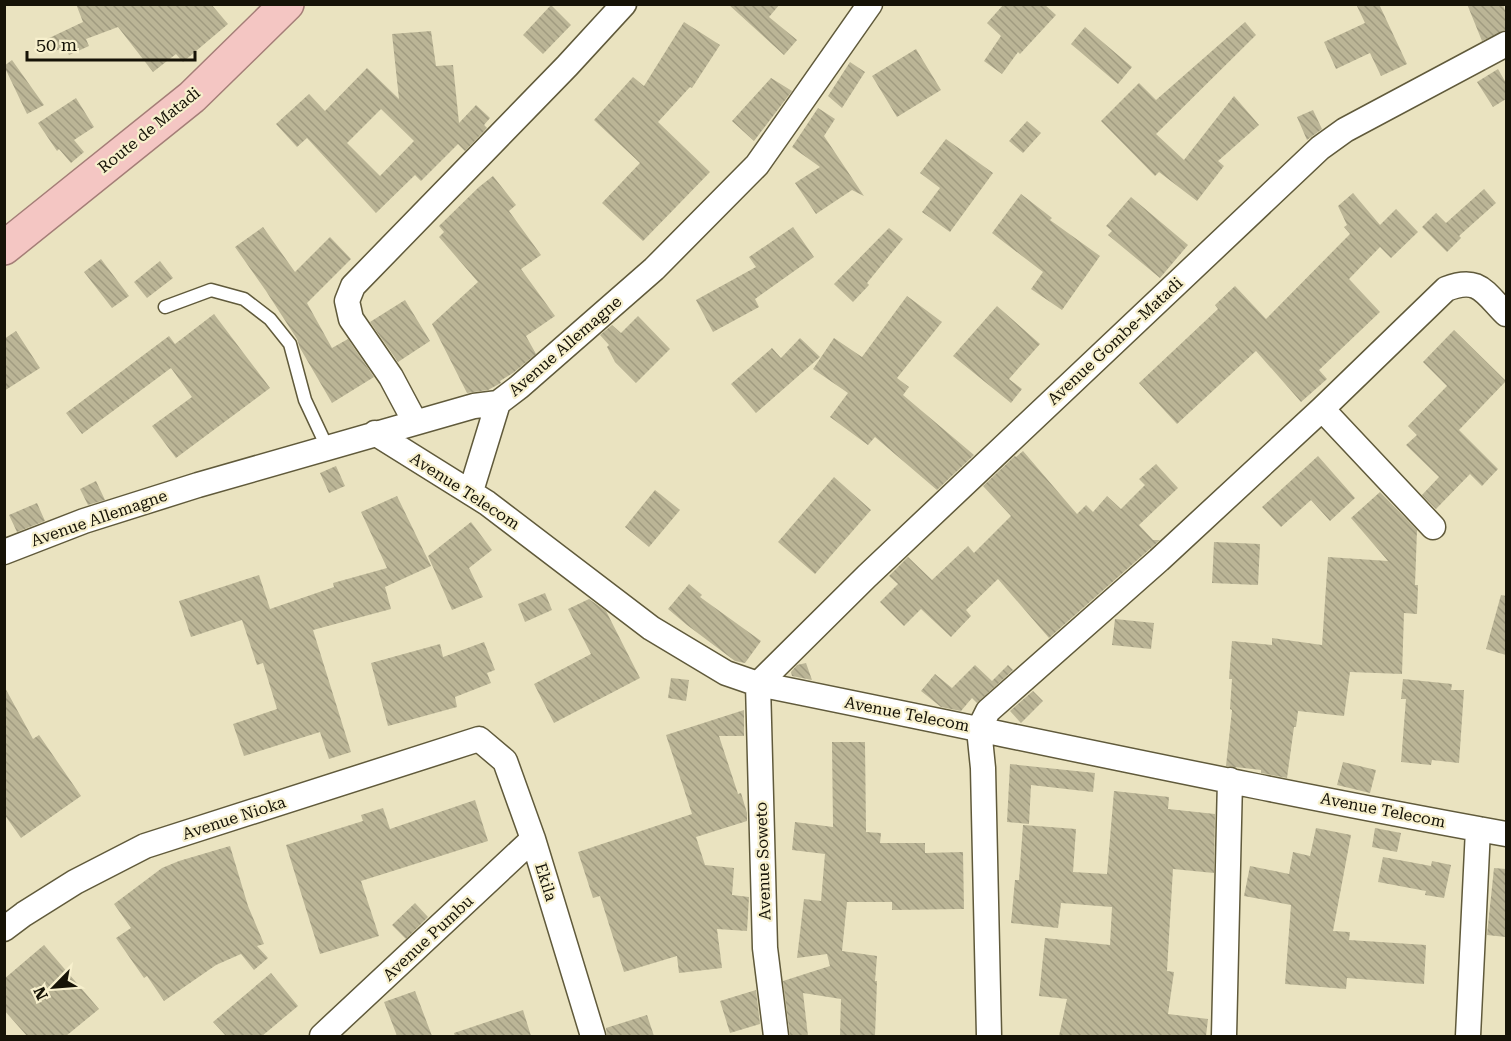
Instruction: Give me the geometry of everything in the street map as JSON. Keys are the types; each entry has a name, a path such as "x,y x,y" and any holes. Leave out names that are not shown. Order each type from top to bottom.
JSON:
{"highway":[{"name":"Route de Matadi","path":"4,248 192,97 287,4"}],"street":[{"path":"416,422 391,377 351,319 347,301 353,286 567,66 624,4"},
{"name":"Avenue Allemagne","path":"4,552 84,521 327,447 474,406 498,403 654,269 757,165 870,4"},
{"name":"Avenue Gombe-Matadi","path":"758,684 867,576 1320,148 1345,130 1506,44"},
{"path":"989,1036 983,768 979,729 988,711 1159,560 1322,409 1446,289 1462,282 1477,285 1506,314"},
{"path":"471,491 498,403"},
{"path":"1322,409 1433,527"},
{"name":"Avenue Telecom","path":"375,433 471,491 651,628 726,673 758,684 1056,746 1506,834"},
{"name":"Avenue Soweto","path":"758,684 765,948 776,1036"},
{"name":"Ekila","path":"479,740 506,761 533,839 593,1036"},
{"name":"Avenue Nioka","path":"4,929 75,882 145,846 479,740"},
{"path":"1224,1036 1230,780"},
{"path":"1468,1036 1478,829"},
{"name":"Avenue Pumbu","path":"322,1036 533,839"}],"lane":[{"path":"165,307 211,290 244,299 270,319 290,344 305,400 327,447"}],"building":[{"path":"76,4 211,4 228,24 183,62 176,54 153,72 118,27 86,39 89,46 69,55 65,47 50,53 45,40 83,22"},
{"path":"728,4 780,4 769,17 797,40 784,55"},
{"path":"1004,4 1044,4 1056,15 1020,54 1018,52 1002,74 984,61 1001,36 987,23"},
{"path":"1356,4 1379,4 1407,64 1381,76 1370,53 1336,69 1324,42 1365,23"},
{"path":"1467,4 1503,4 1506,14 1506,30 1482,41"},
{"path":"551,5 571,25 543,54 523,35"},
{"path":"684,22 720,45 692,88 690,87 658,122 710,172 643,241 602,203 640,163 594,120 633,77 644,86"},
{"path":"1245,22 1256,35 1156,134 1184,160 1234,96 1259,125 1218,161 1224,166 1197,201 1159,172 1155,176 1101,121 1139,83 1156,100"},
{"path":"1085,27 1132,67 1118,84 1071,44"},
{"path":"431,31 436,66 453,65 459,123 476,105 490,118 484,125 487,128 465,151 458,144 421,181 415,175 376,213 307,138 297,147 276,124 309,94 325,111 367,68 399,99 392,34","holes":["381,109 414,141 380,176 347,143"]},
{"path":"916,49 941,90 897,117 872,76"},
{"path":"12,60 44,105 27,114 4,66"},
{"path":"850,62 865,72 842,108 828,96"},
{"path":"1498,69 1506,83 1506,99 1493,107 1477,82"},
{"path":"771,78 792,91 754,141 732,121"},
{"path":"76,98 94,127 74,140 84,152 71,163 59,149 57,151 38,123"},
{"path":"818,108 835,119 824,136 864,196 852,190 816,214 795,183 820,167 792,147"},
{"path":"1313,110 1322,129 1307,140 1297,117"},
{"path":"1027,121 1041,133 1023,153 1009,141"},
{"path":"946,139 993,173 950,232 922,212 940,188 920,173"},
{"path":"493,176 516,205 509,211 541,255 521,269 555,316 526,336 536,354 500,381 501,383 488,390 467,393 432,324 478,282 439,237 444,232 439,226"},
{"path":"1484,189 1496,203 1459,236 1461,238 1447,252 1422,227 1436,213 1446,223"},
{"path":"1353,193 1380,225 1396,209 1418,232 1391,258 1380,247 1349,279 1380,312 1319,370 1327,379 1301,402 1256,351 1177,424 1139,383 1218,309 1215,305 1235,286 1266,319 1350,234 1344,227 1347,225 1338,206"},
{"path":"1021,194 1052,218 1050,220 1100,256 1062,310 1031,289 1043,272 992,233"},
{"path":"1131,197 1188,245 1160,278 1108,235 1112,231 1106,226"},
{"path":"263,227 295,272 330,237 351,259 307,303 332,348 348,339 374,377 332,403 297,339 235,247"},
{"path":"793,227 814,257 755,299 759,307 713,332 696,300 756,267 749,257"},
{"path":"889,228 903,239 867,283 869,285 853,302 834,284"},
{"path":"101,259 129,296 112,308 84,272"},
{"path":"160,261 173,278 147,298 134,282"},
{"path":"907,296 942,322 897,378 909,387 903,395 974,455 937,490 875,437 868,445 830,417 848,393 813,369 834,338 862,357"},
{"path":"405,300 430,341 398,362 370,322"},
{"path":"997,306 1040,344 1009,379 1022,389 1011,403 953,356"},
{"path":"214,314 270,388 176,458 152,426 192,397 171,368 82,434 66,413 169,336 175,344"},
{"path":"638,316 670,349 636,383 615,362 607,347 609,345 600,335 612,325 621,333"},
{"path":"1454,330 1506,381 1459,430 1498,469 1482,486 1470,474 1436,509 1422,495 1439,477 1406,445 1417,435 1408,426 1447,386 1423,362"},
{"path":"16,331 40,368 4,391 4,339"},
{"path":"800,338 820,357 756,413 731,384 772,348 781,358"},
{"path":"1023,451 1077,514 1086,505 1093,512 1107,496 1121,509 1145,485 1139,479 1156,464 1178,488 1139,525 1153,540 1160,540 1049,638 998,579 966,610 971,616 951,637 921,609 904,626 880,602 898,584 889,576 908,557 932,580 968,546 974,553 1011,516 983,486"},
{"path":"1318,456 1355,498 1330,521 1311,500 1281,527 1262,507"},
{"path":"336,466 345,486 329,493 320,473"},
{"path":"834,477 871,510 815,574 778,542"},
{"path":"96,481 105,500 88,505 80,489"},
{"path":"655,490 680,510 649,547 625,527"},
{"path":"1380,492 1417,530 1415,585 1418,585 1417,614 1404,613 1402,674 1350,672 1344,716 1298,711 1287,778 1261,773 1261,770 1226,766 1232,710 1230,709 1232,679 1229,679 1232,641 1272,645 1272,638 1322,645 1328,557 1388,561 1351,518"},
{"path":"397,496 431,566 385,587 391,609 313,630 351,752 329,759 320,732 244,756 233,724 277,709 263,663 257,665 242,620 191,637 179,601 259,575 270,609 334,587 333,583 387,568 361,512"},
{"path":"37,503 45,521 17,532 9,515"},
{"path":"471,522 492,550 469,568 483,597 452,610 428,556"},
{"path":"1214,542 1260,544 1258,585 1212,583"},
{"path":"689,584 702,595 700,597 761,641 745,663 735,661 668,609"},
{"path":"545,593 552,610 525,622 518,604"},
{"path":"1501,595 1506,596 1506,655 1486,649"},
{"path":"589,599 606,611 640,678 554,723 534,684 591,654 568,609"},
{"path":"1115,619 1154,623 1151,649 1112,645"},
{"path":"484,642 495,670 487,673 491,683 455,697 457,707 388,726 371,663 440,644 443,657"},
{"path":"806,663 812,680 792,676 791,672 797,665"},
{"path":"975,665 992,681 1008,665 1013,670 977,703 972,698 961,711 941,707 921,691 935,674 952,688"},
{"path":"671,678 689,680 686,701 668,698"},
{"path":"1403,679 1452,684 1451,690 1464,690 1459,763 1432,760 1431,765 1401,762 1406,699 1401,699"},
{"path":"4,686 33,739 39,735 81,796 21,838 4,814"},
{"path":"1033,691 1043,701 1021,723 1010,711"},
{"path":"744,710 744,736 719,736 738,794 741,793 747,821 696,837 705,865 734,868 732,895 749,897 747,931 717,929 722,968 679,973 677,956 624,972 600,896 593,898 578,852 692,814 666,735"},
{"path":"832,742 865,742 866,832 881,833 880,843 925,843 925,853 963,852 964,909 892,910 892,902 847,902 842,951 877,956 875,1036 840,1036 841,999 803,993 808,1036 790,1036 783,981 830,966 827,954 797,958 804,899 821,901 825,854 792,850 795,822 833,827"},
{"path":"1343,762 1376,770 1370,793 1337,785"},
{"path":"1010,764 1095,773 1093,792 1031,785 1029,824 1007,822"},
{"path":"1114,791 1169,797 1168,809 1215,814 1214,873 1173,869 1167,971 1174,972 1168,1014 1208,1019 1206,1036 1059,1036 1067,999 1039,996 1045,938 1110,945 1112,907 1061,903 1058,928 1011,923 1015,880 1019,880 1023,825 1076,829 1073,872 1107,874"},
{"path":"475,800 488,841 361,881 379,936 320,954 286,845 363,821 361,815 383,808 390,829"},
{"path":"1316,828 1351,835 1333,931 1350,932 1349,940 1426,945 1424,984 1347,978 1346,989 1285,984 1291,905 1244,896 1250,866 1289,874 1293,852 1310,856"},
{"path":"1375,828 1401,833 1397,852 1372,847"},
{"path":"230,846 248,906 264,944 257,946 268,958 254,970 241,954 216,965 164,1001 147,976 144,978 116,938 131,928 114,904 162,868"},
{"path":"1383,857 1431,866 1432,861 1451,865 1444,898 1425,895 1426,891 1378,882"},
{"path":"1494,868 1506,869 1506,937 1487,935"},
{"path":"415,903 428,917 406,939 392,925"},
{"path":"44,945 99,1009 66,1036 27,1036 4,1010 4,979"},
{"path":"271,973 298,1006 262,1036 226,1036 213,1022"},
{"path":"756,990 760,1024 730,1033 720,1001"},
{"path":"415,991 432,1036 397,1036 384,1002"},
{"path":"523,1010 531,1036 455,1036 454,1033"},
{"path":"647,1015 654,1036 607,1036 606,1028"}]}
